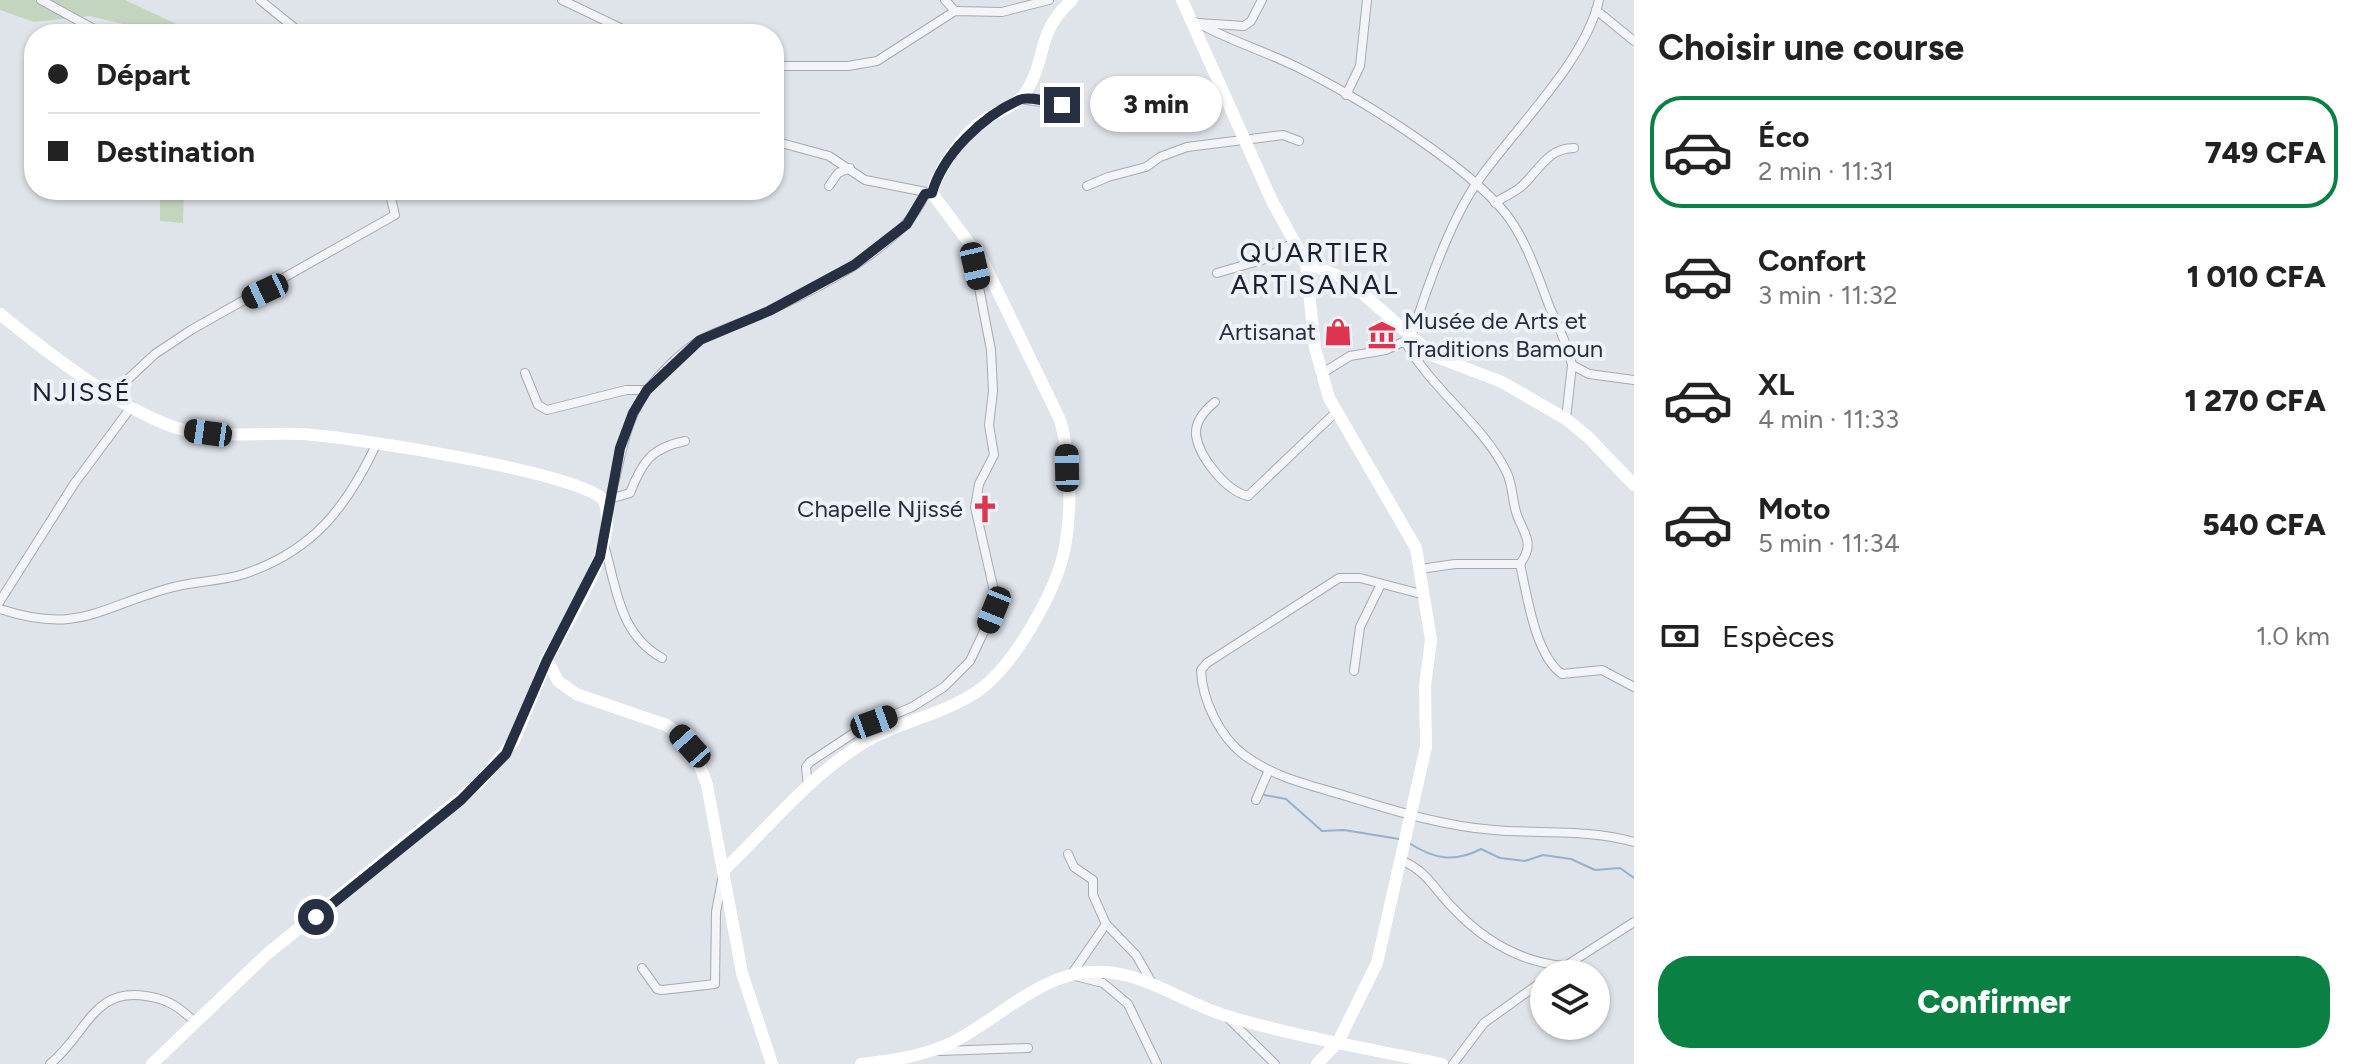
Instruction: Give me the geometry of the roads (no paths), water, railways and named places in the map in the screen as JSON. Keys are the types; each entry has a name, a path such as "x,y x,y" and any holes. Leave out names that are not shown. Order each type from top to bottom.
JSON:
{"street":[{"path":"41,0 85,24"},
{"path":"260,0 290,24"},
{"path":"562,0 612,24"},
{"path":"945,0 955,11"},
{"path":"784,66 848,66 877,61 955,11 1002,12 1049,0"},
{"path":"152,1064 267,954 432,825 487,776 514,741 547,660 604,544 608,503 620,448 633,413 647,390 700,340 769,311 854,265 907,224 969,133 1020,99 1029,85 1051,20 1072,0"},
{"path":"1182,0 1293,243 1306,263 1321,374 1335,413 1409,534 1420,569 1431,640 1425,696 1427,734 1402,861 1375,970 1338,1042 1317,1064"},
{"path":"1194,21 1244,26 1251,21 1262,0"},
{"path":"1346,95 1360,66 1367,0"},
{"path":"1321,374 1350,356 1386,350 1409,340 1425,293 1463,206 1476,184 1578,48 1599,0"},
{"path":"1596,10 1634,41"},
{"path":"1194,21 1215,34 1266,52 1346,95 1415,139 1476,184 1495,203 1507,216 1526,250 1572,365 1566,419"},
{"path":"1020,99 1062,105"},
{"path":"1087,186 1115,174 1146,167 1160,157 1187,147 1283,135 1299,141"},
{"path":"642,968 657,989 715,984 716,912 723,871 833,765 881,732 960,701 999,674 1041,606 1063,556 1067,522 1065,436 1017,327 971,243 928,194 865,180 829,156 784,144"},
{"path":"1495,203 1525,184 1552,154 1562,148 1574,148"},
{"path":"829,186 838,173 850,168"},
{"path":"112,394 155,354 191,330 395,215 391,200"},
{"path":"808,787 806,767 810,762 860,729 928,699 960,673 970,661 994,610 994,591 975,507 979,484 994,455 989,425 993,391 991,350 971,243"},
{"path":"1217,273 1262,260 1293,243"},
{"path":"1306,263 1346,279 1409,340 1434,356 1502,382 1566,419 1588,437 1634,485"},
{"path":"0,314 112,394 186,430 317,435 376,445 569,482 596,493 608,503"},
{"path":"1409,340 1436,387 1481,436 1508,474 1511,498 1522,530 1530,540 1530,548 1520,564 1537,632 1552,667 1562,674 1602,670 1634,687"},
{"path":"1572,365 1589,374 1629,380 1634,386"},
{"path":"525,373 538,405 547,410 626,390 647,390"},
{"path":"1215,402 1200,419 1197,439 1224,485 1248,496 1335,413"},
{"path":"0,601 74,484 132,406"},
{"path":"608,503 630,493 638,471 654,451 685,441"},
{"path":"0,609 36,619 84,618 164,589 244,574 291,550 331,521 346,502 376,445"},
{"path":"604,544 633,635 643,647 662,658"},
{"path":"1420,569 1455,564 1520,564"},
{"path":"1425,595 1349,577 1329,583 1201,670 1210,707 1226,738 1245,756 1269,770 1411,816 1485,829 1590,833 1634,842"},
{"path":"1354,671 1360,627 1381,584"},
{"path":"547,660 566,689 666,725 690,746 707,785 742,973 772,1064"},
{"path":"1256,800 1269,770"},
{"path":"1068,854 1074,867 1093,880 1093,895 1106,924 1136,955 1151,981"},
{"path":"1402,861 1432,881 1458,913 1500,946 1530,961"},
{"path":"1574,960 1634,922"},
{"path":"1071,975 1106,924"},
{"path":"931,1051 958,1039 1036,989 1071,975 1106,972 1151,981 1226,1016 1442,1064"},
{"path":"1071,975 1103,983 1128,1004 1157,1064"},
{"path":"1453,1064 1470,1037 1484,1023 1530,990"},
{"path":"50,1064 84,1030 101,1005 115,995 133,994 171,1001 195,1022"},
{"path":"1226,1016 1275,1064"},
{"path":"861,1064 931,1051 1028,1048"}],"waterway":[{"path":"1264,795 1286,799 1322,831 1344,830 1399,839"},
{"path":"1409,843 1427,853 1444,857 1462,856 1481,849 1500,858 1525,861 1543,855 1571,859 1595,870 1620,868 1634,878"}],"place":[{"name":"Artisanat","path":"1338,332"},
{"name":"Musée de Arts et Traditions Bamoun","path":"1382,335"},
{"name":"Chapelle Njissé","path":"985,509"}],"district":[{"name":"QUARTIER ARTISANAL","path":"1315,268"},
{"name":"NJISSÉ","path":"82,392"}]}
